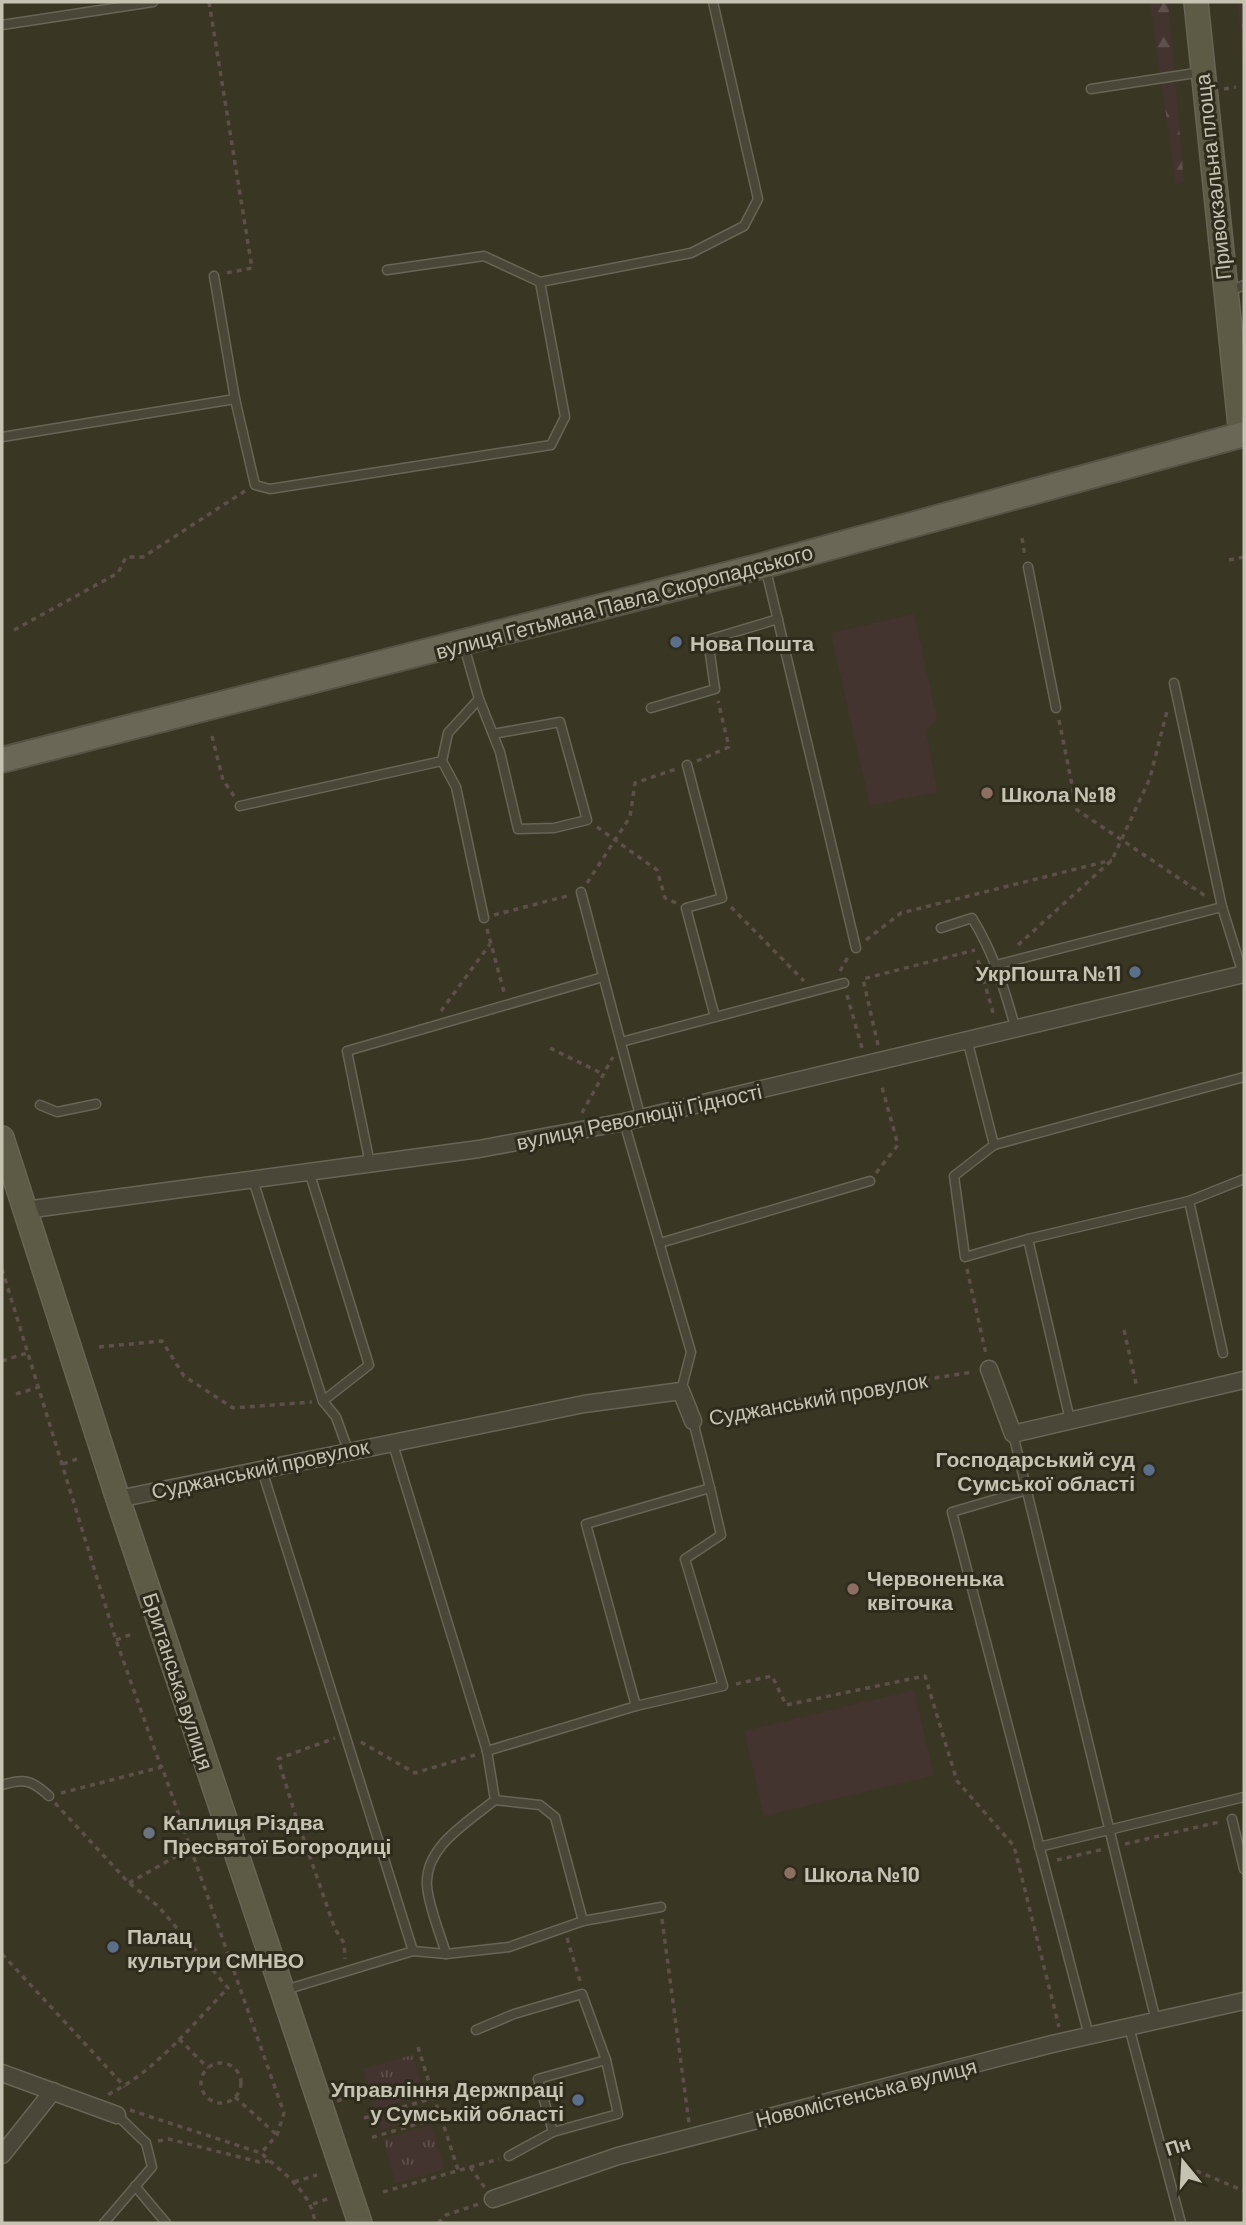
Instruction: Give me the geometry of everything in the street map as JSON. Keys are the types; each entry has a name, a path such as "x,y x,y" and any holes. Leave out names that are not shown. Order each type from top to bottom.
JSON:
{"main road":[{"name":"Привокзальна площа","path":"1196,2 1202,72 1234,289 1243,440"},
{"name":"вулиця Гетьмана Павла Скоропадського","path":"2,760 1243,440"},
{"name":"Британська вулиця","path":"2,1138 118,1499 360,2223"}],"street":[{"name":"вулиця Революції Гідності","path":"26,1210 253,1177 479,1149 641,1119 968,1043 1244,974"},
{"path":"989,1369 1013,1434 1244,1380"},
{"name":"Суджанський провулок","path":"118,1499 584,1404 681,1391 693,1421"},
{"name":"Новомістенська вулиця","path":"493,2200 618,2156 1089,2036 1244,2001"},
{"path":"2,2073 117,2115"},
{"path":"2,2155 53,2091"}],"lane":[{"path":"2,25 153,2"},
{"path":"387,271 484,256 540,282 691,253 744,226 758,199 713,2"},
{"path":"1091,89 1202,72"},
{"path":"214,276 235,398 256,485 270,489 551,445 565,417 540,282"},
{"path":"2,437 235,398"},
{"path":"765,565 856,948"},
{"path":"1028,568 1056,708"},
{"path":"651,708 715,688 708,640 778,619"},
{"path":"464,643 479,699 493,734 517,829 554,828 587,820 560,722 493,734"},
{"path":"1174,683 1222,907 1244,974"},
{"path":"479,699 448,733 442,761 456,787 484,918"},
{"path":"240,806 442,761"},
{"path":"687,765 722,898 686,908 715,1017"},
{"path":"582,892 641,1119"},
{"path":"996,965 1222,907"},
{"path":"941,928 972,918 996,965 1016,1030"},
{"path":"370,1164 347,1051 603,977"},
{"path":"621,1042 844,983"},
{"path":"968,1043 994,1144"},
{"path":"1244,1077 994,1144 954,1176 965,1257 1028,1239 1189,1201 1244,1179"},
{"path":"40,1105 57,1112 96,1104"},
{"path":"624,1122 691,1352 681,1391"},
{"path":"309,1171 369,1365 324,1401"},
{"path":"253,1177 324,1401 336,1417 348,1450"},
{"path":"660,1243 870,1181"},
{"path":"1189,1201 1223,1353"},
{"path":"1028,1239 1070,1420"},
{"path":"487,1751 636,1706 723,1686 685,1559 721,1535 693,1421"},
{"path":"1013,1434 1156,2021"},
{"path":"392,1441 487,1751 495,1801"},
{"path":"261,1469 413,1951"},
{"path":"636,1706 586,1524 710,1488"},
{"path":"1027,1490 953,1512 1089,2036"},
{"path":"2,1785 19,1780 34,1782 49,1796"},
{"path":"1040,1847 1244,1797"},
{"path":"446,1954 427,1886 430,1861 450,1837 495,1801 540,1805 555,1817 583,1922"},
{"path":"1232,1819 1244,1869"},
{"path":"283,1991 413,1951 446,1954 509,1947 583,1922 661,1907"},
{"path":"476,2030 514,2014 582,1994 606,2060 618,2114 553,2132 509,2156"},
{"path":"1129,2027 1181,2223"},
{"path":"553,2132 538,2079 606,2060"},
{"path":"103,2223 152,2167 146,2143 117,2115"},
{"path":"135,2186 166,2223"}],"path":[{"path":"209,2 252,268 214,276"},
{"path":"14,630 118,573 126,558 142,557 256,485"},
{"path":"1022,538 1028,568"},
{"path":"1229,560 1244,556"},
{"path":"996,965 1112,860 1150,778 1174,683"},
{"path":"508,1005 484,918 582,892 630,817 635,783 729,747 715,688"},
{"path":"1056,708 1077,810 1222,907"},
{"path":"212,736 223,780 240,806"},
{"path":"587,820 656,870 665,898 686,908"},
{"path":"863,1051 839,968 856,948 901,913 1112,860"},
{"path":"722,898 815,991"},
{"path":"430,1027 491,943"},
{"path":"879,1047 863,979 974,948 994,1016"},
{"path":"582,1113 621,1042"},
{"path":"550,1048 603,1074"},
{"path":"870,1181 898,1145 882,1087"},
{"path":"965,1257 989,1369"},
{"path":"2,1269 116,1640 284,2113 277,2135 261,2153"},
{"path":"1124,1330 1141,1404"},
{"path":"99,1347 162,1341 184,1376 233,1408 324,1401"},
{"path":"2,1362 27,1353"},
{"name":"Суджанський провулок","path":"693,1421 744,1408 989,1369"},
{"path":"16,1394 39,1387"},
{"path":"63,1464 77,1459"},
{"path":"116,1640 132,1634"},
{"path":"723,1686 772,1676 786,1705 925,1675 957,1781 1014,1846 1061,2032"},
{"path":"162,1767 49,1796 128,1883 158,1906 228,1988"},
{"path":"296,1817 335,1929 344,1942 346,1959"},
{"path":"1020,1868 1232,1819"},
{"path":"258,1830 279,1823"},
{"path":"128,1883 189,1849"},
{"path":"661,1907 689,2125"},
{"path":"569,1945 577,1969"},
{"path":"2,1954 125,2087"},
{"path":"88,2103 125,2087 179,2039 228,1988 238,1983"},
{"path":"179,2039 208,2068"},
{"path":"418,2047 458,2170"},
{"path":"220,2063 233,2067 241,2078 235,2097 224,2102 207,2097 201,2085 208,2068 220,2063"},
{"path":"235,2097 277,2135"},
{"path":"364,2119 434,2098"},
{"path":"152,2115 261,2153 294,2182 313,2204 315,2223"},
{"path":"370,2138 441,2117"},
{"path":"146,2143 169,2139 258,2162 269,2161"},
{"path":"383,2192 509,2156"},
{"path":"1163,2157 1244,2191"},
{"path":"438,2223 446,2215 493,2200 470,2167"},
{"path":"294,2182 317,2175"}],"green space":[{"path":"1150,2 1168,2 1184,182 1176,184"},
{"path":"1238,2 1244,2 1244,78"},
{"path":"914,614 937,720 926,730 937,792 870,806 831,633"},
{"path":"914,1690 934,1775 764,1816 744,1731"},
{"path":"412,2055 424,2095 375,2109 364,2069"},
{"path":"418,2107 421,2118 382,2129 378,2119"},
{"path":"431,2125 444,2169 396,2183 383,2139"}],"place":[{"name":"Нова Пошта","path":"676,642"},
{"name":"Школа №18","path":"987,793"},
{"name":"УкрПошта №11","path":"1135,972"},
{"name":"Господарський суд Сумської області","path":"1149,1470"},
{"name":"Червоненька квіточка","path":"853,1589"},
{"name":"Каплиця Різдва Пресвятої Богородиці","path":"149,1833"},
{"name":"Школа №10","path":"790,1873"},
{"name":"Палац культури СМНВО","path":"113,1947"},
{"name":"Управління Держпраці у Сумській області","path":"578,2100"}]}
